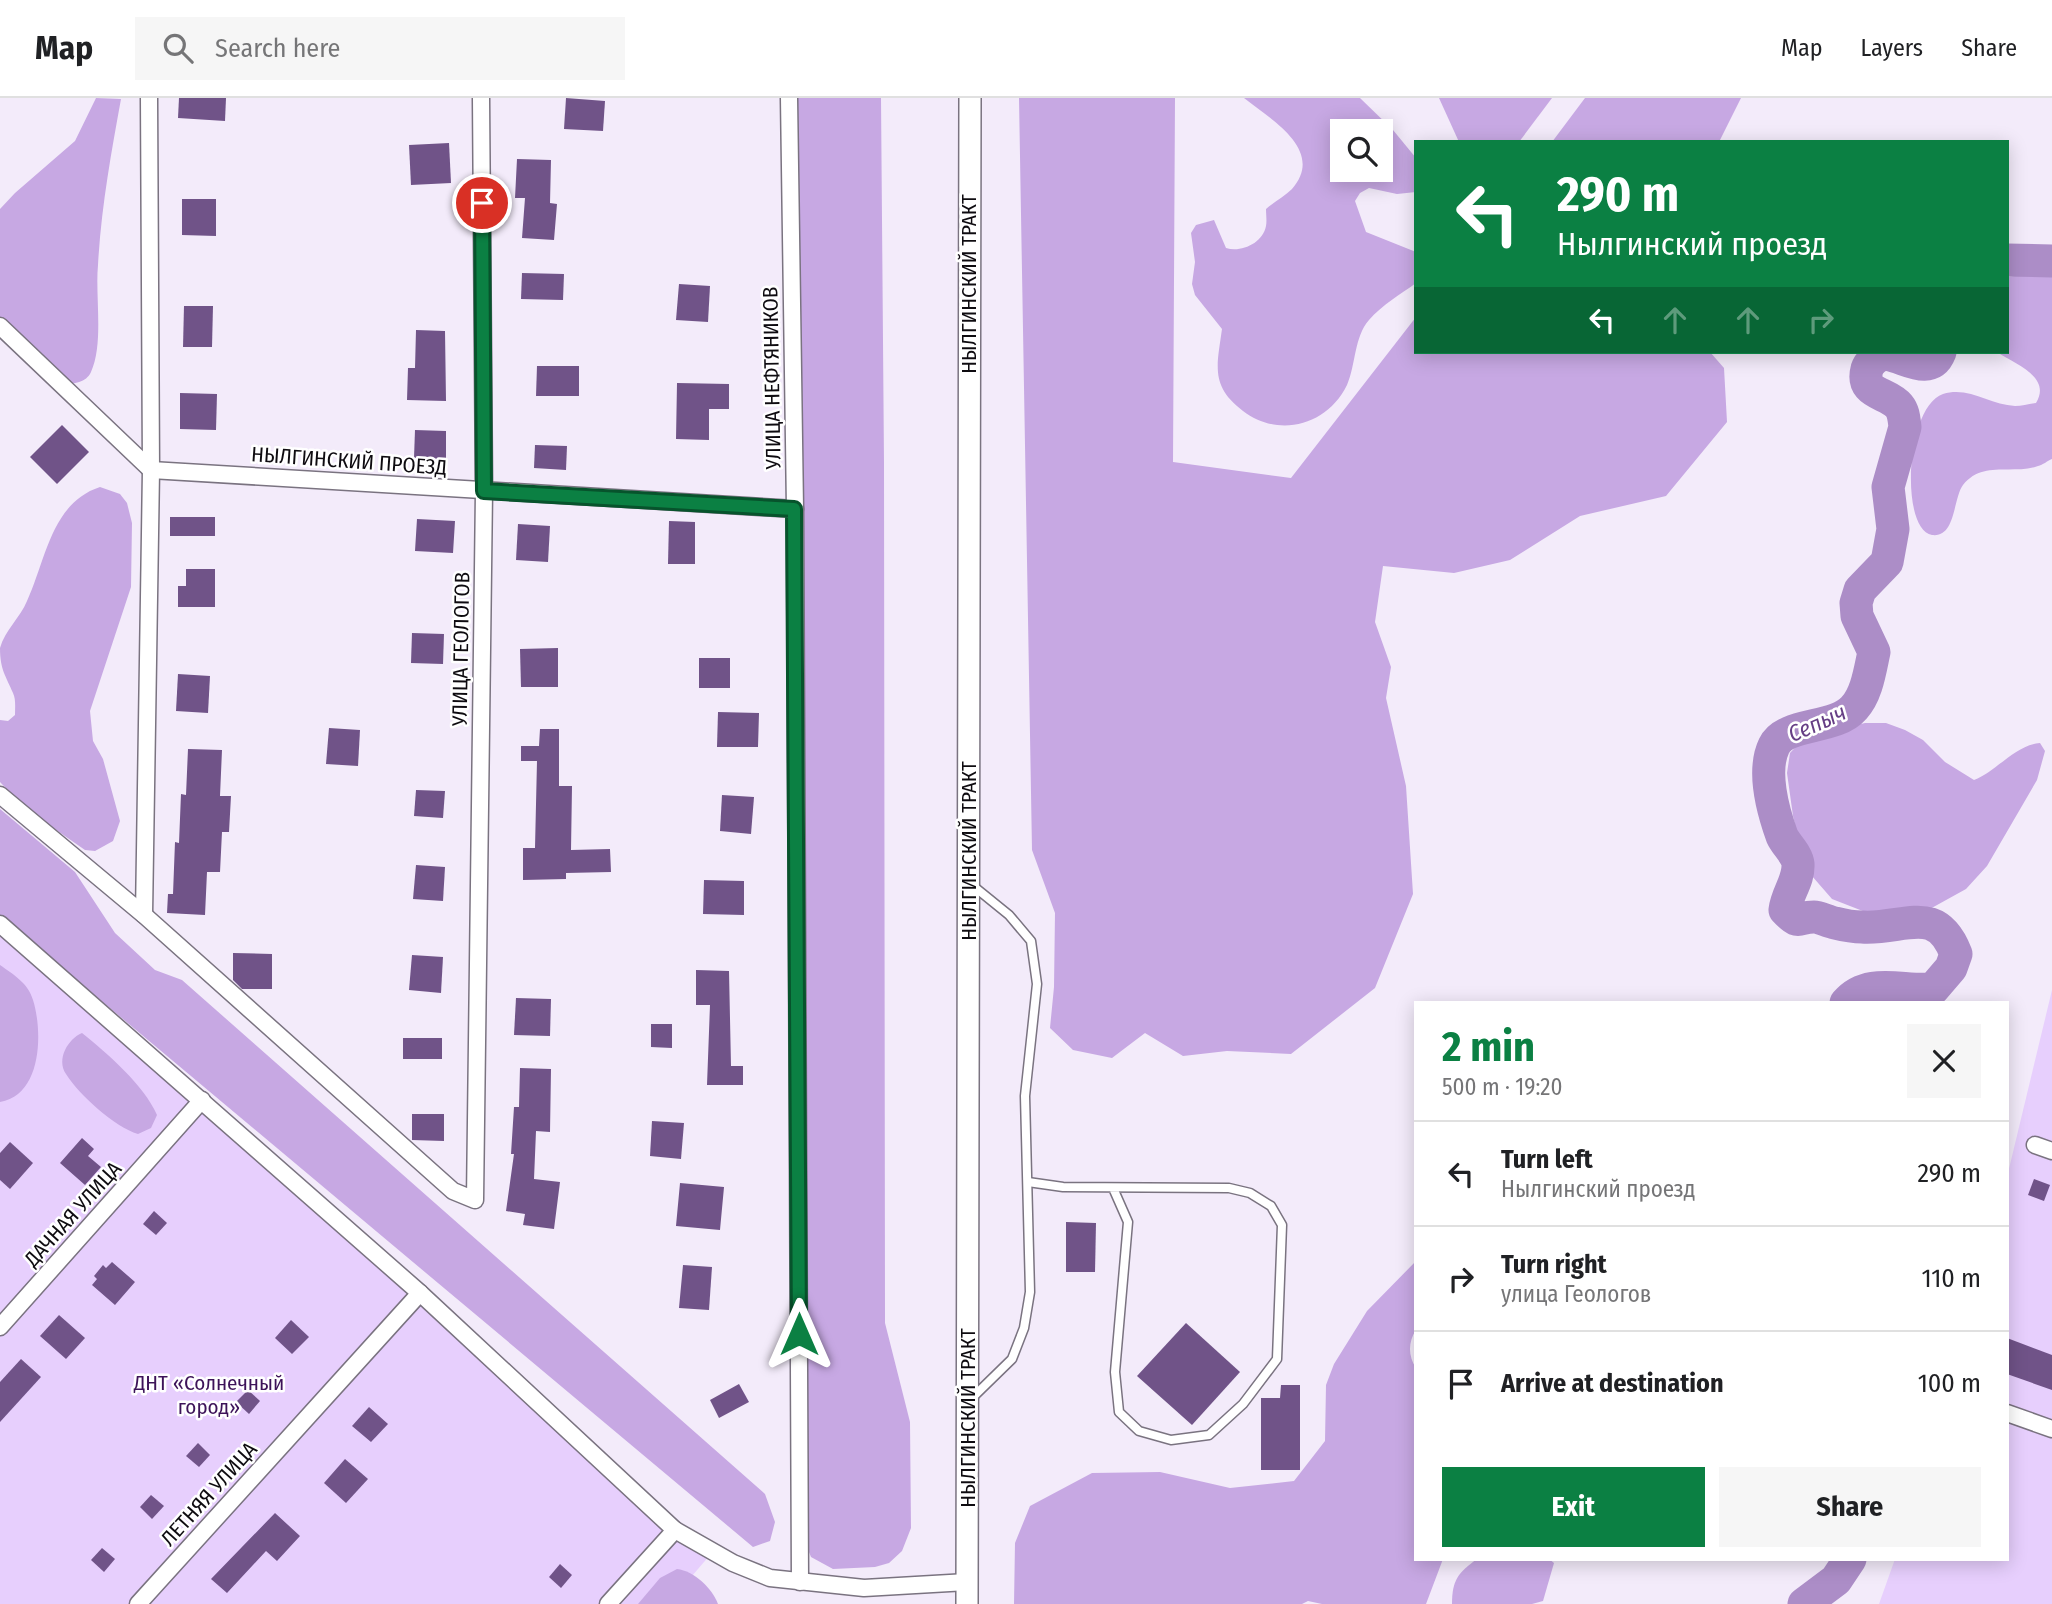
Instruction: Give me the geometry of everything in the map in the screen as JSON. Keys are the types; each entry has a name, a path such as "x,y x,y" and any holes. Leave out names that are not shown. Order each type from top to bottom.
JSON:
{"main road":[{"name":"НЫЛГИНСКИЙ ТРАКТ","path":"967,1604 970,98"}],"street":[{"path":"144,915 151,470 149,98"},
{"name":"УЛИЦА ГЕОЛОГОВ","path":"144,915 453,1191 475,1200 484,491 481,98"},
{"name":"УЛИЦА НЕФТЯНИКОВ","path":"789,98 800,1582"},
{"path":"0,326 151,470"},
{"name":"НЫЛГИНСКИЙ ПРОЕЗД","path":"151,470 794,509"},
{"path":"0,795 144,915"},
{"path":"0,924 420,1293 675,1530 733,1563 770,1578 864,1588 967,1581"},
{"name":"ДАЧНАЯ УЛИЦА","path":"0,1328 202,1100"},
{"path":"2035,1144 2052,1151"},
{"name":"ЛЕТНЯЯ УЛИЦА","path":"138,1604 420,1293"},
{"path":"2009,1414 2052,1429"},
{"path":"608,1604 675,1530"}],"lane":[{"path":"968,1401 1012,1359 1024,1328 1030,1292 1025,1096 1037,984 1031,941 1009,915 969,883"},
{"path":"1027,1182 1063,1187 1229,1188 1250,1193 1270,1206 1282,1225 1277,1359 1243,1404 1209,1435 1171,1440 1139,1431 1119,1412 1115,1371 1128,1222 1113,1188"}],"green space":[{"name":"ДНТ «Солнечный город»","path":"0,933 710,1555 668,1604 0,1604"},
{"path":"2052,990 2052,1604 1879,1604 1894,1561 2009,1561 2009,1169"}],"shaded area":[{"path":"96,98 121,99 99,244 97,347 89,376 79,382 63,385 0,336 0,209 75,141"},
{"path":"798,98 881,98 885,1323 910,1422 911,1528 902,1551 889,1563 875,1567 833,1569 811,1557 803,1537"},
{"path":"1019,98 1175,98 1173,462 1291,478 1414,320 1414,354 1712,354 1724,368 1727,422 1666,496 1580,516 1510,560 1454,573 1383,566 1375,622 1391,667 1386,698 1406,786 1413,894 1375,988 1291,1054 1227,1051 1183,1056 1145,1033 1112,1058 1073,1050 1050,1028 1054,987 1055,913 1032,850"},
{"path":"1244,98 1360,98 1382,119 1330,119 1330,182 1393,182 1393,130 1414,156 1414,192 1397,194 1369,188 1360,193 1355,201 1366,232 1414,251 1414,284 1380,309 1364,327 1347,385 1338,399 1315,418 1301,424 1286,425 1257,419 1243,411 1225,393 1218,374 1222,329 1195,295 1192,284 1195,262 1191,233 1196,225 1214,220 1226,248 1244,248 1256,242 1264,232 1266,209 1292,189 1301,175 1299,149 1290,137"},
{"path":"1439,98 1552,98 1520,140 1458,140"},
{"path":"1585,98 1741,98 1720,140 1554,140"},
{"path":"2052,271 2052,459 2028,468 1988,470 1971,477 1960,491 1946,530 1932,535 1922,528 1915,513 1911,492 1914,443 1930,404 1943,394 1962,392 2018,406 2036,403 2040,394 2039,386 2029,372 2000,354 2009,354 2009,277"},
{"path":"100,487 120,494 127,503 132,523 131,587 90,711 93,741 103,759 120,821 113,841 95,851 85,850 26,809 0,782 0,720 8,721 15,715 15,707 14,695 2,667 0,648 5,635 27,601 60,519 84,495"},
{"path":"1865,723 1886,723 1905,730 1923,740 1945,762 1974,780 2022,748 2040,743 2045,751 2037,780 1987,866 1966,889 1919,915 1873,915 1832,899 1805,868 1793,816 1787,773 1790,753 1804,738"},
{"path":"0,809 75,872 115,933 155,970 182,980 765,1494 775,1522 770,1541 753,1547 0,916"},
{"path":"0,965 20,980 31,994 36,1013 38,1044 32,1075 24,1088 14,1097 0,1102"},
{"path":"82,1033 114,1060 143,1092 157,1115 151,1128 138,1134 119,1125 98,1109 66,1074 62,1062 65,1050 72,1040"},
{"path":"1414,1263 1414,1334 1410,1349 1414,1364 1414,1561 1442,1561 1426,1604 1322,1604 1308,1601 1302,1604 1014,1604 1015,1543 1030,1506 1092,1473 1160,1472 1230,1488 1294,1481 1325,1441 1326,1385 1334,1364 1367,1311"},
{"path":"1475,1561 1554,1563 1543,1601 1532,1604 1452,1604 1457,1578"},
{"path":"677,1569 702,1581 718,1604 638,1604 660,1578"}],"building":[{"path":"179,98 226,98 225,121 178,118"},
{"path":"566,98 605,101 603,131 564,129"},
{"path":"449,143 451,183 411,185 409,145"},
{"path":"517,159 551,160 550,203 557,204 554,240 522,238 525,198 515,198"},
{"path":"182,199 216,199 216,236 182,235"},
{"path":"522,273 564,274 563,300 521,299"},
{"path":"679,284 710,286 708,322 676,320"},
{"path":"184,306 213,306 212,347 183,347"},
{"path":"416,330 445,331 446,401 407,400 408,368 415,368"},
{"path":"537,366 579,366 579,396 536,396"},
{"path":"677,383 729,384 729,409 709,409 709,440 676,439"},
{"path":"180,393 217,394 216,430 180,429"},
{"path":"62,425 89,452 57,484 30,457"},
{"path":"415,430 446,431 446,459 414,458"},
{"path":"535,445 567,446 566,470 534,468"},
{"path":"170,517 215,517 215,536 170,536"},
{"path":"417,519 455,521 453,553 415,551"},
{"path":"669,521 695,522 695,564 668,564"},
{"path":"518,524 550,526 548,562 516,560"},
{"path":"186,569 215,569 215,607 178,607 178,586 186,586"},
{"path":"412,633 444,634 443,664 411,663"},
{"path":"558,648 558,687 521,687 520,649"},
{"path":"699,658 730,658 730,688 699,688"},
{"path":"178,674 210,676 208,713 176,711"},
{"path":"718,712 759,713 758,747 717,747"},
{"path":"329,728 360,730 358,766 326,764"},
{"path":"540,729 559,729 559,786 572,786 571,850 610,849 611,872 566,873 566,879 523,880 523,848 535,848 537,761 521,761 521,746 539,746"},
{"path":"188,749 222,750 220,796 231,796 229,832 222,832 220,872 207,872 205,915 167,913 168,894 173,894 175,842 179,843 181,794 186,795"},
{"path":"416,790 445,791 443,818 414,816"},
{"path":"722,795 754,797 751,834 720,831"},
{"path":"416,865 445,867 443,901 413,899"},
{"path":"704,880 744,881 744,915 703,914"},
{"path":"233,953 272,954 272,989 242,989 233,980"},
{"path":"412,955 443,957 441,993 409,990"},
{"path":"696,970 729,971 731,1066 743,1066 743,1085 707,1085 710,1005 696,1005"},
{"path":"516,998 551,999 550,1036 514,1035"},
{"path":"651,1024 672,1024 672,1048 651,1047"},
{"path":"403,1038 442,1038 442,1059 403,1059"},
{"path":"520,1068 551,1069 550,1132 536,1131 534,1179 560,1182 554,1229 523,1225 525,1214 506,1211 514,1154 511,1154 514,1107 519,1107"},
{"path":"412,1114 444,1114 444,1141 412,1140"},
{"path":"652,1121 684,1123 681,1159 650,1156"},
{"path":"82,1138 94,1149 88,1156 101,1167 85,1185 60,1163"},
{"path":"10,1142 33,1163 10,1189 0,1180 0,1153"},
{"path":"2034,1179 2050,1185 2044,1201 2028,1195"},
{"path":"680,1183 724,1187 720,1230 676,1226"},
{"path":"154,1211 167,1223 156,1235 143,1224"},
{"path":"1066,1222 1096,1223 1095,1272 1066,1272"},
{"path":"112,1262 135,1282 115,1305 92,1285 97,1279 94,1276 103,1265 106,1268"},
{"path":"683,1265 712,1267 709,1310 679,1308"},
{"path":"59,1315 85,1338 66,1359 40,1336"},
{"path":"291,1320 309,1337 292,1354 275,1338"},
{"path":"1186,1323 1240,1372 1192,1425 1137,1376"},
{"path":"2009,1339 2052,1355 2052,1390 2009,1375"},
{"path":"21,1359 41,1377 0,1422 0,1382"},
{"path":"739,1384 749,1402 719,1418 710,1400"},
{"path":"1281,1385 1300,1385 1300,1470 1261,1470 1261,1398 1280,1398"},
{"path":"248,1390 260,1401 249,1414 236,1402"},
{"path":"369,1407 388,1424 371,1442 352,1426"},
{"path":"198,1443 210,1455 199,1467 186,1456"},
{"path":"345,1459 368,1479 346,1503 324,1483"},
{"path":"151,1495 164,1506 152,1519 140,1507"},
{"path":"275,1513 300,1536 277,1561 266,1551 227,1593 211,1579"},
{"path":"102,1548 115,1559 104,1572 91,1560"},
{"path":"560,1564 572,1575 561,1588 549,1577"}],"waterway":[{"name":"Сепыч","path":"2009,260 2052,261"},
{"name":"Сепыч","path":"1848,1001 1865,990 1875,988 1933,989 1951,968 1956,954 1948,938 1939,928 1929,923 1859,927 1816,917 1799,920 1790,915 1785,910 1797,876 1798,864 1782,836 1772,803 1769,767 1774,746 1780,738 1799,729 1835,720 1854,708 1862,696 1869,674 1874,652 1857,616 1856,603 1860,590 1887,562 1893,529 1888,487 1905,427 1899,406 1868,384 1866,377 1869,364 1882,355 1929,364 1939,354"},
{"name":"Сепыч","path":"1804,1604 1836,1580 1849,1561"}],"route":[{"path":"482,203 484,491 794,509 799,1334"}]}
